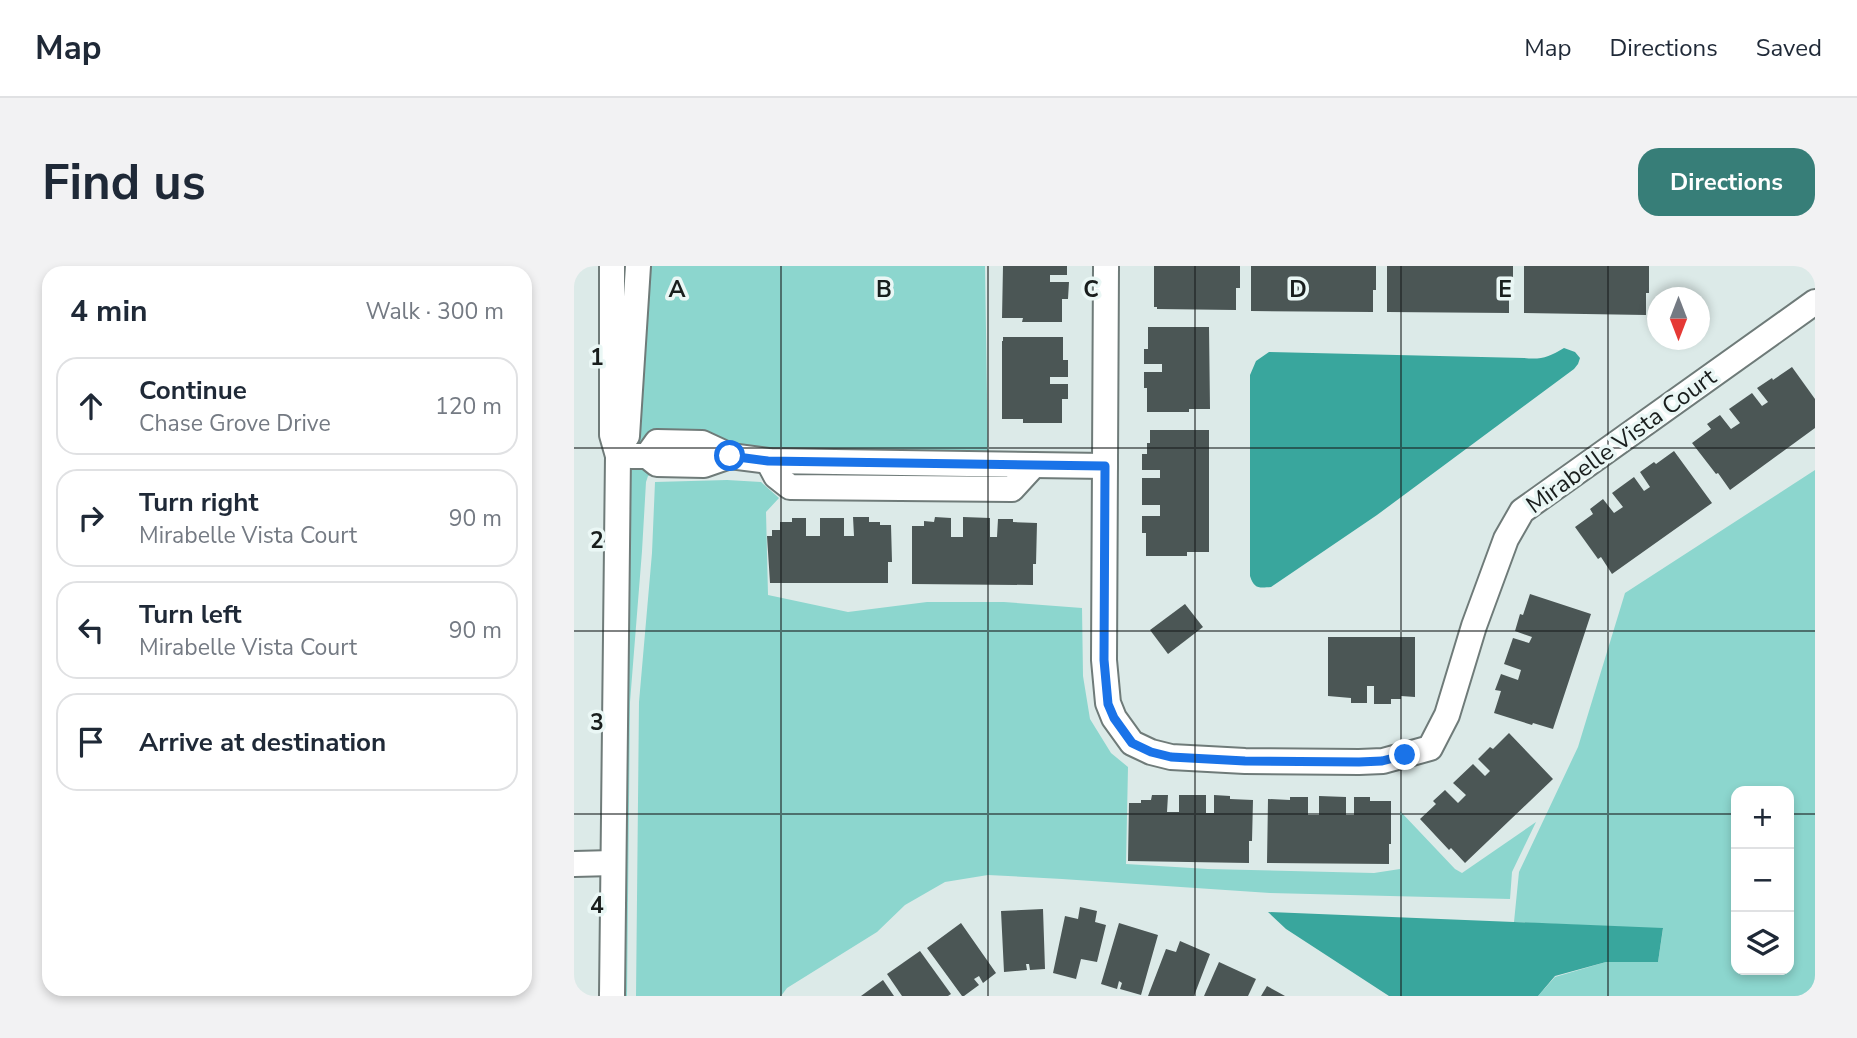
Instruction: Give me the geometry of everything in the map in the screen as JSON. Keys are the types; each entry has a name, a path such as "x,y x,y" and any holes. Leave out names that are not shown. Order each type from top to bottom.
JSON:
{"street":[{"path":"612,266 612,435 618,456 612,996"},
{"path":"618,456 627,439 638,266"},
{"name":"Mirabelle Vista Court","path":"1106,266 1104,660 1108,704 1114,718 1132,743 1151,752 1245,761 1382,761 1430,748 1447,715 1474,626 1506,539 1522,511 1815,302"},
{"path":"618,456 647,456 657,442 702,443 730,456 768,461 776,477 790,487 1012,489 1034,465 1105,466"},
{"path":"574,864 613,863"}],"shaded area":[{"path":"649,266 985,266 988,461 762,472 655,472 648,476 630,702 627,996 623,996 629,464 638,440"},
{"path":"1564,348 1575,352 1580,358 1574,369 1377,515 1271,587 1260,587 1253,583 1250,576 1250,375 1256,361 1269,352 1535,359 1549,356"},
{"path":"1815,470 1815,996 1538,996 1555,977 1606,962 1658,962 1663,929 1514,922 1519,872 1578,747 1625,593"},
{"path":"655,482 761,482 779,498 766,512 768,595 848,612 927,602 1004,602 1082,608 1083,676 1090,719 1111,753 1128,767 1126,864 1374,873 1400,869 1400,811 1455,869 1462,873 1536,822 1512,872 1510,899 1270,893 988,875 945,882 905,905 877,932 787,988 781,996 636,996 639,702 652,553"},
{"path":"1268,912 1663,928 1658,962 1606,962 1555,976 1538,996 1389,996 1286,929"}],"building":[{"path":"1003,266 1067,266 1067,275 1050,275 1050,282 1069,282 1068,299 1062,299 1062,322 1022,322 1023,318 1002,318"},
{"path":"1154,266 1240,266 1236,310 1157,309 1154,307"},
{"path":"1251,266 1376,266 1373,312 1251,311"},
{"path":"1387,266 1513,266 1513,292 1509,292 1509,313 1387,312"},
{"path":"1524,266 1649,266 1646,315 1524,313"},
{"path":"1148,327 1209,327 1210,409 1147,412 1144,372 1162,372 1162,364 1144,364 1144,349 1148,349"},
{"path":"1003,337 1063,337 1063,360 1068,360 1068,377 1050,377 1050,384 1068,384 1068,399 1062,399 1062,423 1023,423 1023,419 1002,419"},
{"path":"1792,367 1815,399 1815,428 1730,490 1692,443 1711,429 1707,424 1720,415 1731,429 1740,423 1729,409 1752,393 1762,406 1768,402 1757,388"},
{"path":"1150,430 1209,430 1209,552 1187,552 1187,556 1146,556 1146,533 1142,533 1142,516 1160,516 1160,505 1142,505 1142,478 1160,478 1160,470 1142,470 1142,454 1147,454"},
{"path":"1674,451 1712,503 1612,574 1575,527 1593,514 1590,509 1603,499 1614,513 1623,507 1612,493 1634,477 1644,491 1650,487 1640,472"},
{"path":"853,517 869,517 869,522 891,525 892,562 888,562 888,583 770,583 767,536 772,536 772,530 780,530 780,522 792,522 792,518 806,518 806,536 820,536 820,518 844,518 844,536 854,536"},
{"path":"935,517 951,518 951,537 963,537 963,517 990,518 990,537 997,537 998,519 1037,523 1033,585 912,584 912,526 924,526 924,521 934,522"},
{"path":"1530,594 1591,614 1553,729 1494,713 1501,691 1495,690 1501,674 1518,680 1521,670 1504,664 1513,638 1529,643 1532,637 1515,631"},
{"path":"1185,604 1203,627 1168,654 1150,630"},
{"path":"1328,637 1415,637 1415,697 1401,696 1401,699 1391,699 1391,704 1374,704 1374,686 1367,686 1367,703 1351,703 1351,698 1328,696"},
{"path":"1509,733 1553,779 1465,863 1420,819 1436,804 1433,801 1445,790 1458,803 1466,795 1453,783 1473,764 1485,776 1490,771 1478,759"},
{"path":"1152,795 1168,795 1167,812 1179,812 1179,795 1206,795 1206,813 1214,813 1214,795 1253,800 1249,863 1128,861 1129,803 1151,800"},
{"path":"1319,796 1346,797 1346,815 1354,815 1354,797 1370,797 1370,801 1391,801 1389,864 1267,863 1268,799 1308,797 1308,815 1319,815"},
{"path":"1080,907 1097,911 1095,922 1106,925 1097,962 1081,959 1076,979 1053,973 1065,916 1078,919"},
{"path":"1043,909 1045,969 1030,970 1029,964 1026,964 1027,970 1004,972 1001,911"},
{"path":"961,923 996,973 983,983 979,976 974,979 979,985 964,996 927,948"},
{"path":"1119,923 1158,935 1141,995 1120,989 1122,983 1119,981 1117,989 1101,984"},
{"path":"1180,941 1210,954 1194,996 1148,996 1166,949 1176,952"},
{"path":"920,951 951,994 902,996 887,974"},
{"path":"1219,962 1256,979 1248,996 1204,996"},
{"path":"883,980 894,996 861,996"},
{"path":"1267,986 1285,996 1261,996"}],"route":[{"path":"730,456 768,461 1105,466 1104,660 1108,704 1114,718 1132,743 1171,757 1245,761 1359,762 1382,761 1405,755"}]}
